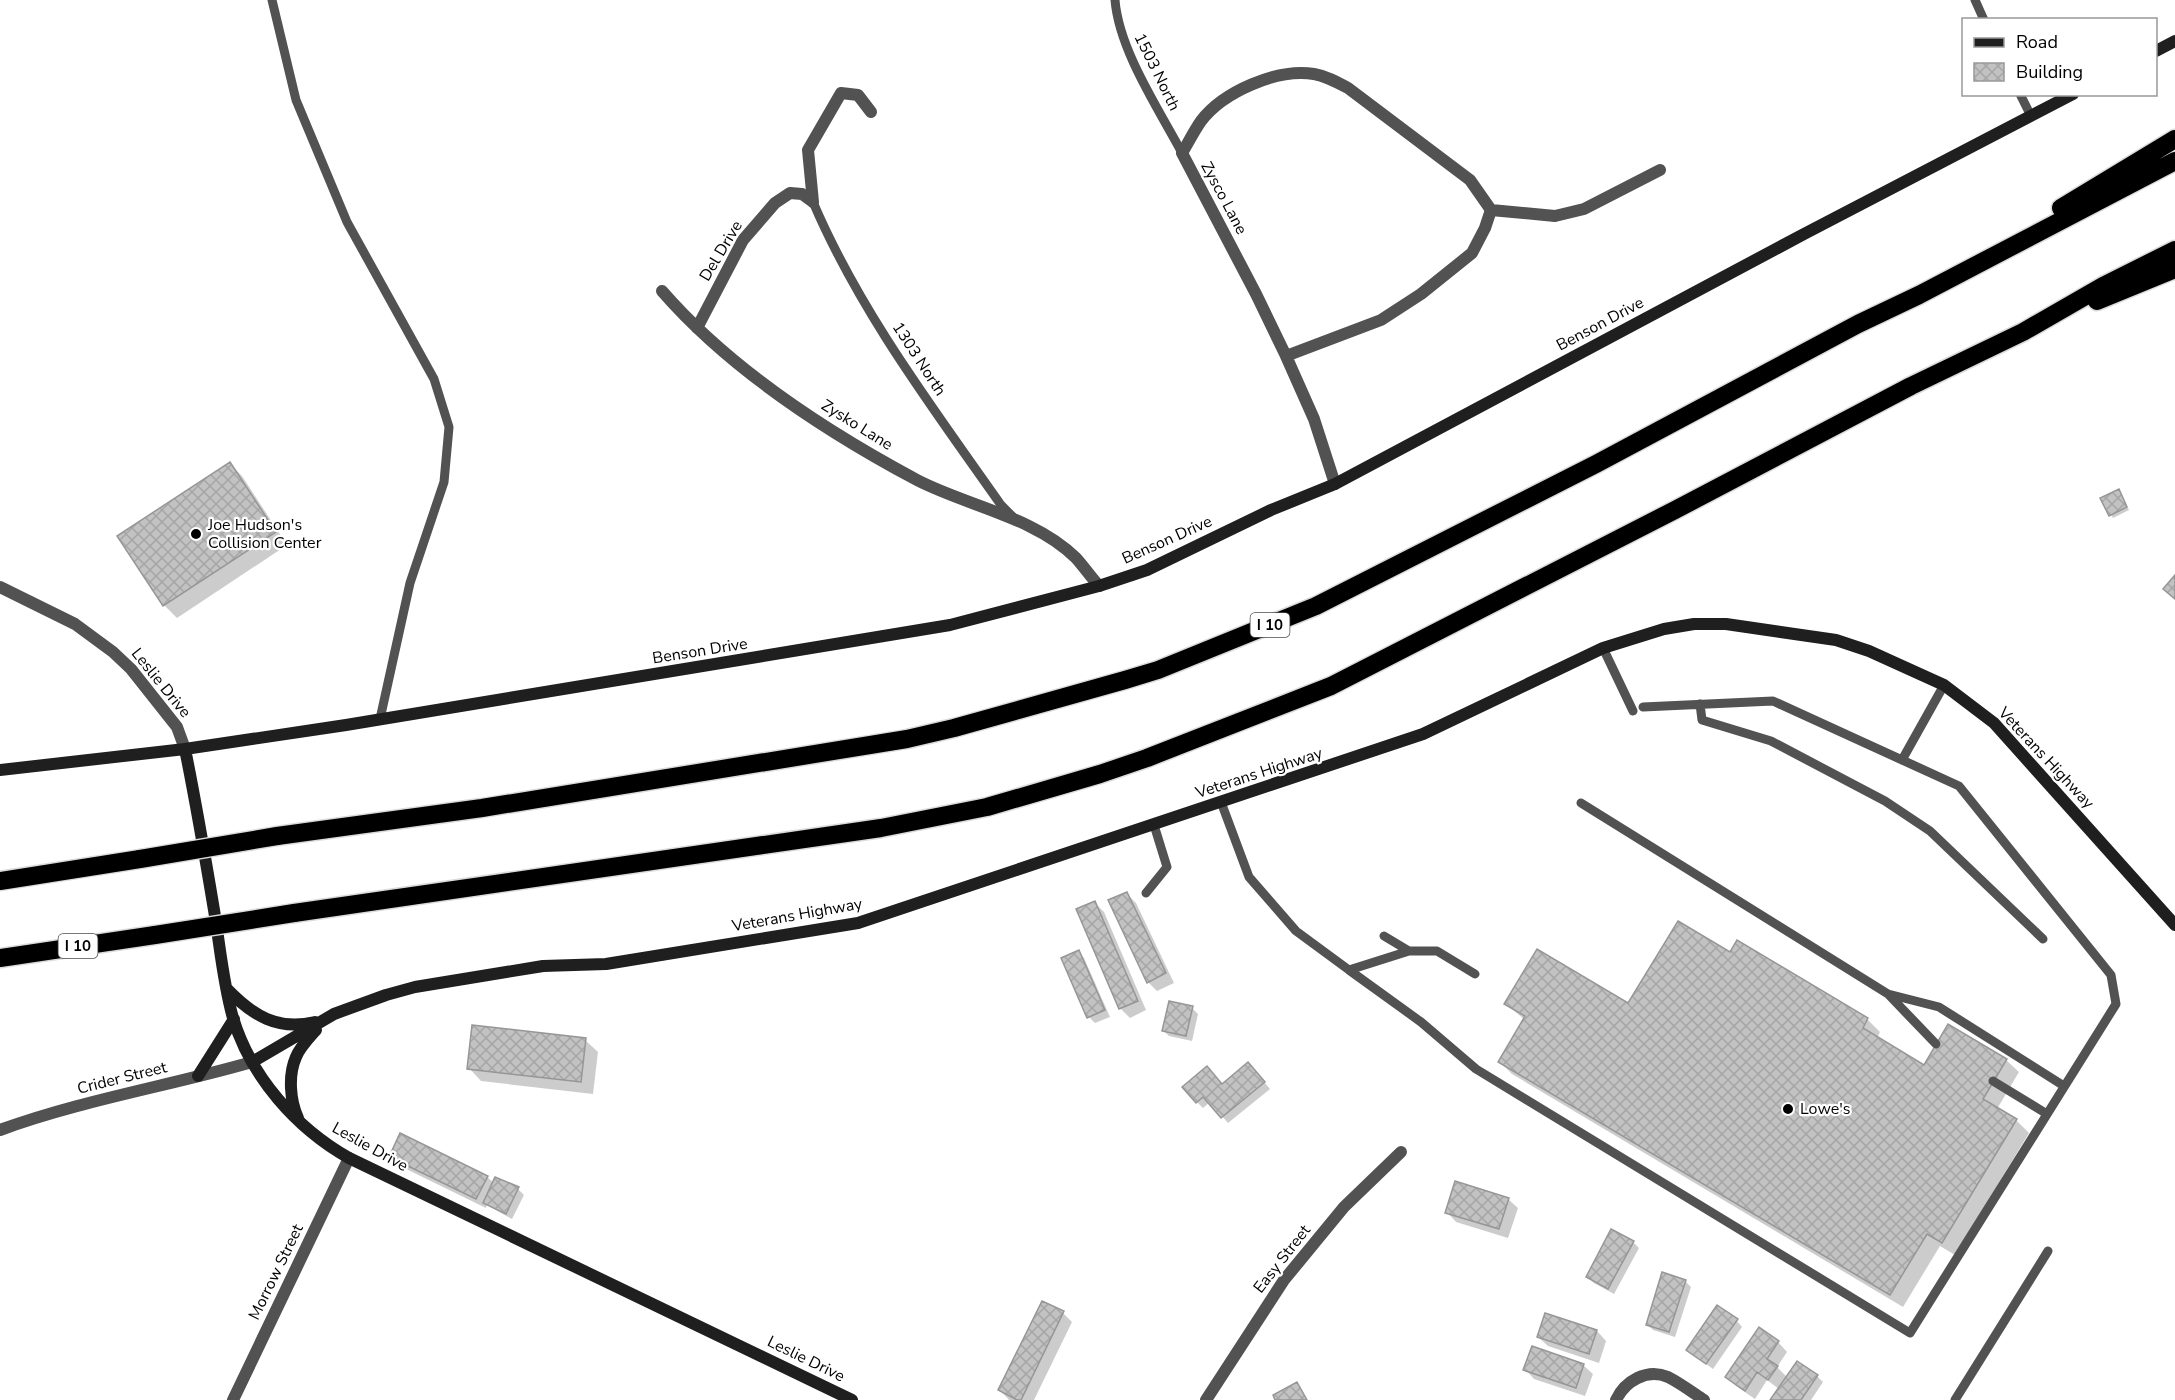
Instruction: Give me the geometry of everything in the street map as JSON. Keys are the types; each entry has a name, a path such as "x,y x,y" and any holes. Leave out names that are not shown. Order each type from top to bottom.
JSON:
{"highway":[{"path":"1919,295 2175,138"},
{"name":"I 10","path":"0,881 277,836 482,808 907,739 954,729 1147,673 1316,606 1596,464 1858,324 1919,295 2175,161"},
{"name":"I 10","path":"0,958 881,828 987,807 1100,774 1331,686 1911,386 2023,332 2103,286 2175,250"},
{"path":"2023,332 2175,269"}],"street":[{"path":"2157,50 2175,41"},
{"name":"Zysco Lane","path":"1335,484 1314,418 1286,356 1182,153 1202,121 1238,92 1274,77 1295,73 1314,74 1331,79 1348,88 1470,180 1491,210"},
{"path":"813,202 807,150 841,93 858,95 871,112"},
{"name":"Benson Drive","path":"0,770 185,749 950,626 1099,586 1147,570 1271,510 1335,484 1804,234 2069,96"},
{"path":"1286,356 1381,320 1421,294 1472,253 1491,210 1555,216 1584,209 1660,170"},
{"name":"Del Drive","path":"697,328 743,240 775,203 790,193 802,194 813,202"},
{"name":"Zysko Lane","path":"662,291 697,328 742,367 843,438 949,496 1017,522 1055,542 1075,558 1099,586"},
{"name":"Leslie Drive","path":"0,587 75,624 113,652 131,669 177,727 185,749 234,1018 252,1062 274,1094 302,1125 334,1150 349,1158 852,1400"},
{"name":"Veterans Highway","path":"252,1062 334,1014 386,995 468,977 543,966 606,964 858,923 1423,734 1603,648 1664,629 1694,624 1725,624 1836,640 1869,651 1944,685 1994,723 2175,925"},
{"path":"227,989 252,1012 274,1022 301,1025 325,1020"},
{"path":"198,1076 234,1018"},
{"path":"302,1125 294,1110 291,1087 295,1058 306,1041 325,1020"},
{"name":"Crider Street","path":"0,1130 86,1104 252,1062"},
{"name":"Easy Street","path":"1206,1400 1284,1280 1344,1207 1401,1152"},
{"name":"Morrow Street","path":"233,1400 349,1158"},
{"path":"1616,1400 1626,1385 1638,1377 1651,1374 1666,1376 1704,1400"}],"lane":[{"path":"272,0 300,110 347,222 434,379 449,427 444,482 410,583 380,719"},
{"name":"1503 North","path":"1115,0 1120,28 1133,60 1182,153"},
{"path":"1975,0 1983,18"},
{"path":"2021,96 2031,116"},
{"name":"1303 North","path":"813,202 847,274 897,355 1001,505 1017,522"},
{"path":"1603,648 1633,711"},
{"path":"1902,760 1944,685"},
{"path":"1221,802 1249,877 1296,931 1421,1022 1476,1069 1910,1333 2116,1004 2111,975 1959,786 1773,700 1643,707"},
{"path":"1700,704 1702,720 1771,741 1885,801 1930,831 2043,939"},
{"path":"1581,803 1888,994 1936,1044"},
{"path":"1146,893 1167,867 1154,825"},
{"path":"1384,936 1409,951"},
{"path":"1349,970 1409,951 1437,951 1475,974"},
{"path":"1888,994 1939,1007 2064,1086"},
{"path":"1993,1081 2047,1114"},
{"path":"1955,1400 2048,1251"}],"building":[{"name":"Joe Hudson's Collision Center","path":"230,462 276,532 163,606 117,536"},
{"path":"2119,489 2127,507 2109,516 2100,498"},
{"path":"2175,575 2175,599 2163,589"},
{"path":"1127,892 1166,973 1147,983 1108,900"},
{"path":"1095,901 1138,1001 1119,1009 1076,909"},
{"name":"Lowe's","path":"1678,921 1730,952 1737,940 1868,1018 1863,1028 1924,1065 1948,1024 2007,1059 1983,1099 2017,1119 1942,1243 1927,1234 1890,1295 1498,1062 1525,1016 1504,1004 1537,949 1628,1003"},
{"path":"1079,950 1105,1010 1087,1018 1061,958"},
{"path":"1169,1001 1193,1006 1186,1036 1162,1031"},
{"path":"472,1025 586,1038 581,1082 467,1069"},
{"path":"1248,1062 1265,1082 1221,1118 1203,1097 1196,1103 1182,1087 1207,1066 1222,1084"},
{"path":"400,1133 488,1176 476,1199 389,1157"},
{"path":"495,1177 519,1187 506,1214 483,1203"},
{"path":"1455,1181 1509,1198 1499,1229 1445,1213"},
{"path":"1611,1229 1634,1241 1608,1289 1586,1277"},
{"path":"1662,1272 1686,1280 1669,1332 1646,1325"},
{"path":"1042,1301 1064,1311 1021,1400 1017,1400 998,1390"},
{"path":"1717,1305 1738,1319 1706,1364 1686,1350"},
{"path":"1545,1313 1597,1330 1589,1354 1537,1337"},
{"path":"1759,1327 1779,1341 1767,1359 1778,1366 1768,1380 1757,1372 1745,1391 1725,1377"},
{"path":"1532,1346 1584,1364 1576,1388 1523,1370"},
{"path":"1797,1361 1818,1375 1801,1400 1770,1400"},
{"path":"1297,1382 1307,1400 1275,1400 1273,1395"}],"place":[{"name":"Joe Hudson's Collision Center","path":"196,534"},
{"name":"Lowe's","path":"1788,1109"}]}
